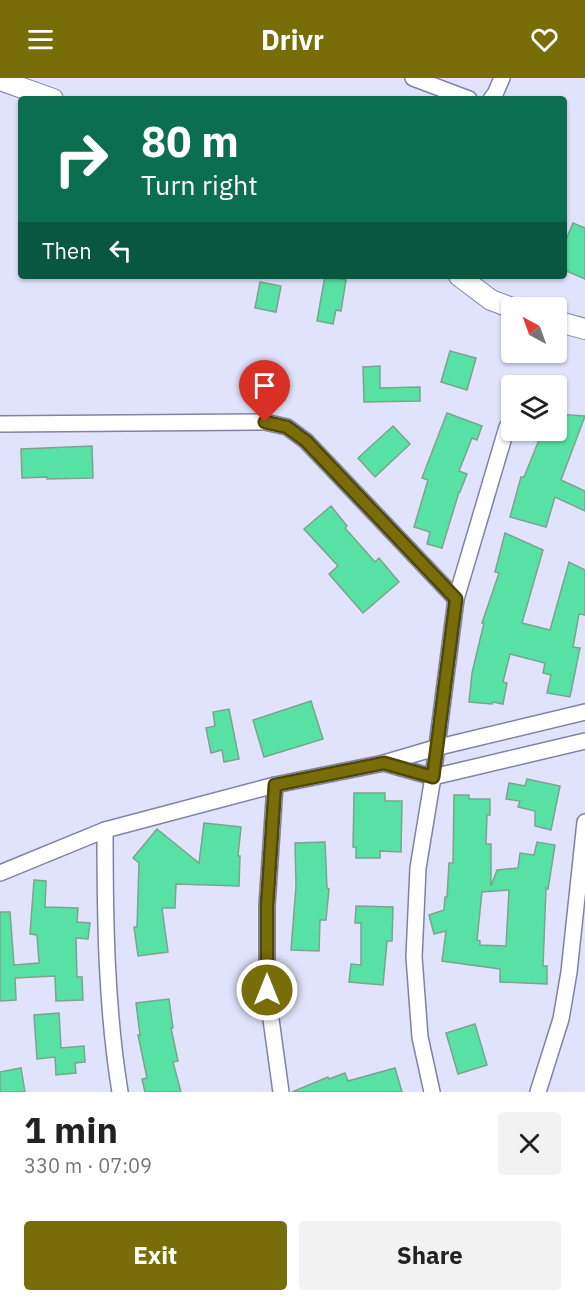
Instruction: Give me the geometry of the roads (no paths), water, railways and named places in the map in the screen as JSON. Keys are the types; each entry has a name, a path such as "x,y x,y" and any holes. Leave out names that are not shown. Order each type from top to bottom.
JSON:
{"street":[{"path":"413,78 461,96"},
{"path":"493,96 502,78"},
{"path":"0,80 45,96"},
{"path":"463,279 491,300 501,304"},
{"path":"567,324 585,329"},
{"path":"0,424 265,422 287,427 306,441 456,599"},
{"path":"432,1092 420,1037 414,957 418,868 433,777 456,599 503,441"},
{"path":"0,873 105,830 275,785 384,763 435,748 585,712"},
{"path":"384,763 433,777 585,741"},
{"path":"275,785 267,906 267,990 281,1092"},
{"path":"538,1092 561,1019 569,972 585,822"},
{"path":"105,830 105,906 112,1042 120,1092"}]}
